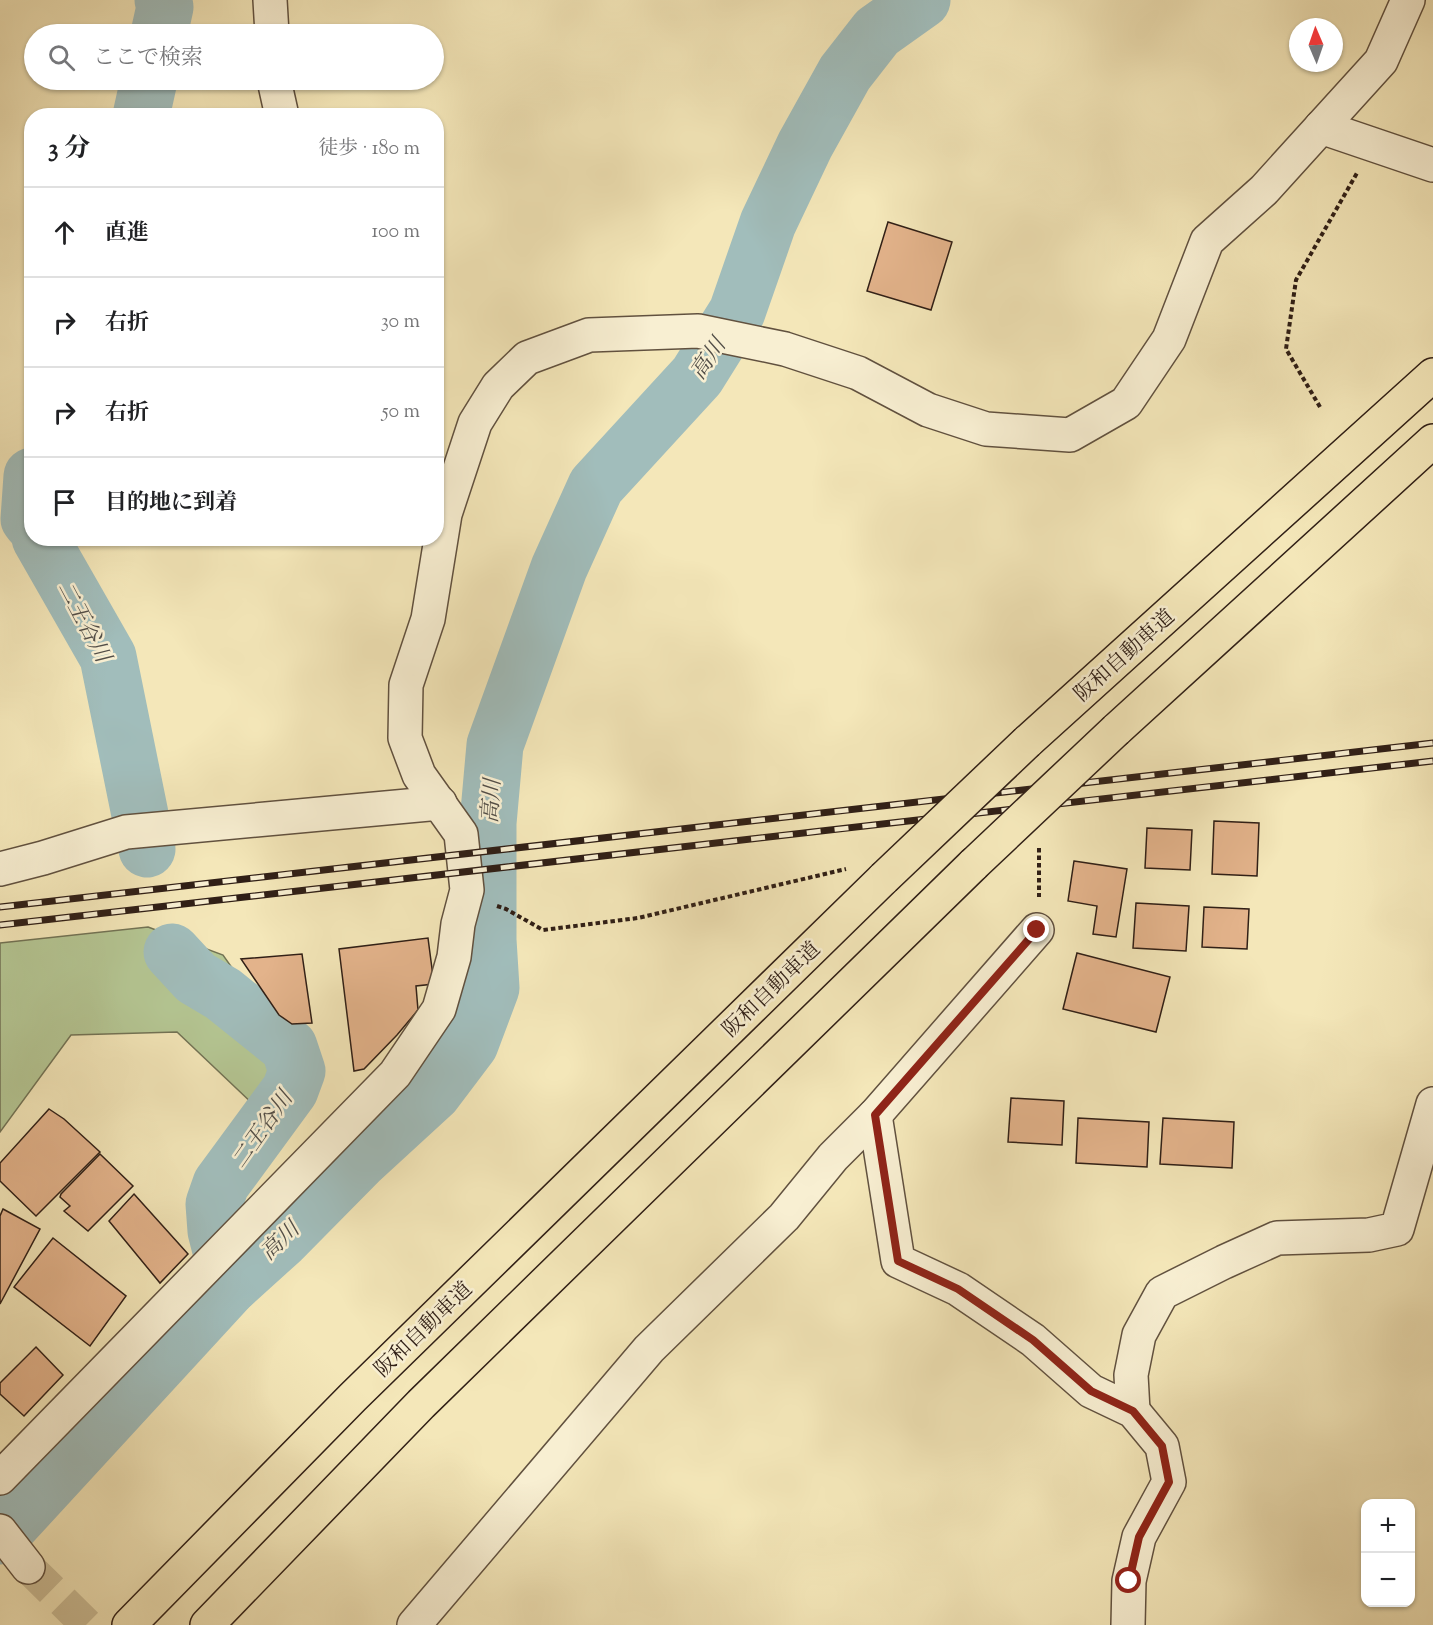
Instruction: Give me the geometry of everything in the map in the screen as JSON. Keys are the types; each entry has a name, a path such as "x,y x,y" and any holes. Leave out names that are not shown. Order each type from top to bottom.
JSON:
{"highway":[{"name":"阪和自動車道","path":"129,1625 353,1397 884,878 1028,742 1433,375"},
{"path":"207,1625 421,1404 974,864 1116,730 1433,441"}],"street":[{"path":"270,0 271,24"},
{"path":"444,517 475,423 498,386 527,358 589,334 698,331 785,349 858,373 928,410 986,429 1070,435 1126,403 1169,339 1207,241 1264,190 1381,61 1408,0"},
{"path":"276,90 280,108"},
{"path":"1321,127 1433,165"},
{"path":"0,1478 395,1074 439,1009 454,957 458,924 467,890 461,834 419,775 405,738 406,685 428,619 437,546"},
{"path":"0,868 43,858 126,832 440,803"},
{"path":"414,1625 649,1349 784,1217 833,1156 875,1115 1038,914"},
{"path":"1133,1411 1131,1375 1139,1335 1162,1293 1277,1238 1369,1235 1397,1229 1433,1104"},
{"path":"875,1115 898,1261 958,1289 1033,1340 1091,1391 1133,1411 1162,1446 1169,1482 1139,1537 1129,1581 1128,1625"},
{"path":"3,1535 28,1567"}],"path":[{"path":"1320,407 1286,349 1296,280 1373,145"},
{"path":"1038,914 1039,840"},
{"path":"496,906 506,909 543,930 638,918 851,868"}],"green space":[{"path":"148,927 223,955 310,1078 276,1126 177,1032 71,1035 0,1132 0,943"}],"building":[{"path":"888,222 952,242 931,310 867,291"},
{"path":"1214,821 1259,823 1257,876 1212,874"},
{"path":"1147,828 1192,830 1190,870 1145,868"},
{"path":"1074,861 1127,869 1116,937 1093,934 1097,906 1068,901"},
{"path":"1136,903 1189,906 1186,951 1133,948"},
{"path":"1204,907 1249,909 1247,949 1202,947"},
{"path":"428,938 434,984 416,986 418,1010 364,1069 354,1071 339,949"},
{"path":"1077,953 1170,977 1156,1032 1063,1009"},
{"path":"302,954 312,1023 292,1024 279,1015 241,959"},
{"path":"1011,1098 1064,1101 1062,1145 1008,1142"},
{"path":"49,1109 64,1119 100,1152 36,1216 0,1181 0,1163"},
{"path":"1078,1118 1149,1122 1147,1167 1076,1163"},
{"path":"1163,1118 1234,1122 1232,1168 1160,1164"},
{"path":"100,1154 133,1186 88,1231 64,1211 70,1206 60,1197"},
{"path":"134,1194 188,1254 160,1283 109,1221"},
{"path":"3,1209 40,1229 0,1304 0,1216"},
{"path":"53,1238 126,1296 90,1346 14,1287"},
{"path":"36,1347 63,1375 24,1416 0,1394 0,1383"}],"waterway":[{"name":"二王谷川","path":"161,24 165,7 163,0"},
{"name":"高川","path":"0,1536 230,1286 433,1093 470,1044 491,988 488,940 488,823 495,745 559,568 596,486 697,376 737,312 768,223 805,145 845,73 877,32 922,0"},
{"name":"二王谷川","path":"143,108 147,90"},
{"name":"二王谷川","path":"45,546 108,657 147,849"},
{"name":"二王谷川","path":"172,952 196,978 223,994 289,1047 297,1071 290,1090 221,1184 214,1204 216,1231 230,1286"}],"tunnel":[{"path":"28,1567 87,1625"}],"railway":[{"path":"0,907 1433,743"},
{"path":"0,925 1433,761"}],"route":[{"path":"1037,930 875,1115 898,1261 958,1289 1033,1340 1091,1391 1133,1411 1162,1446 1169,1482 1139,1537 1129,1581"}]}
